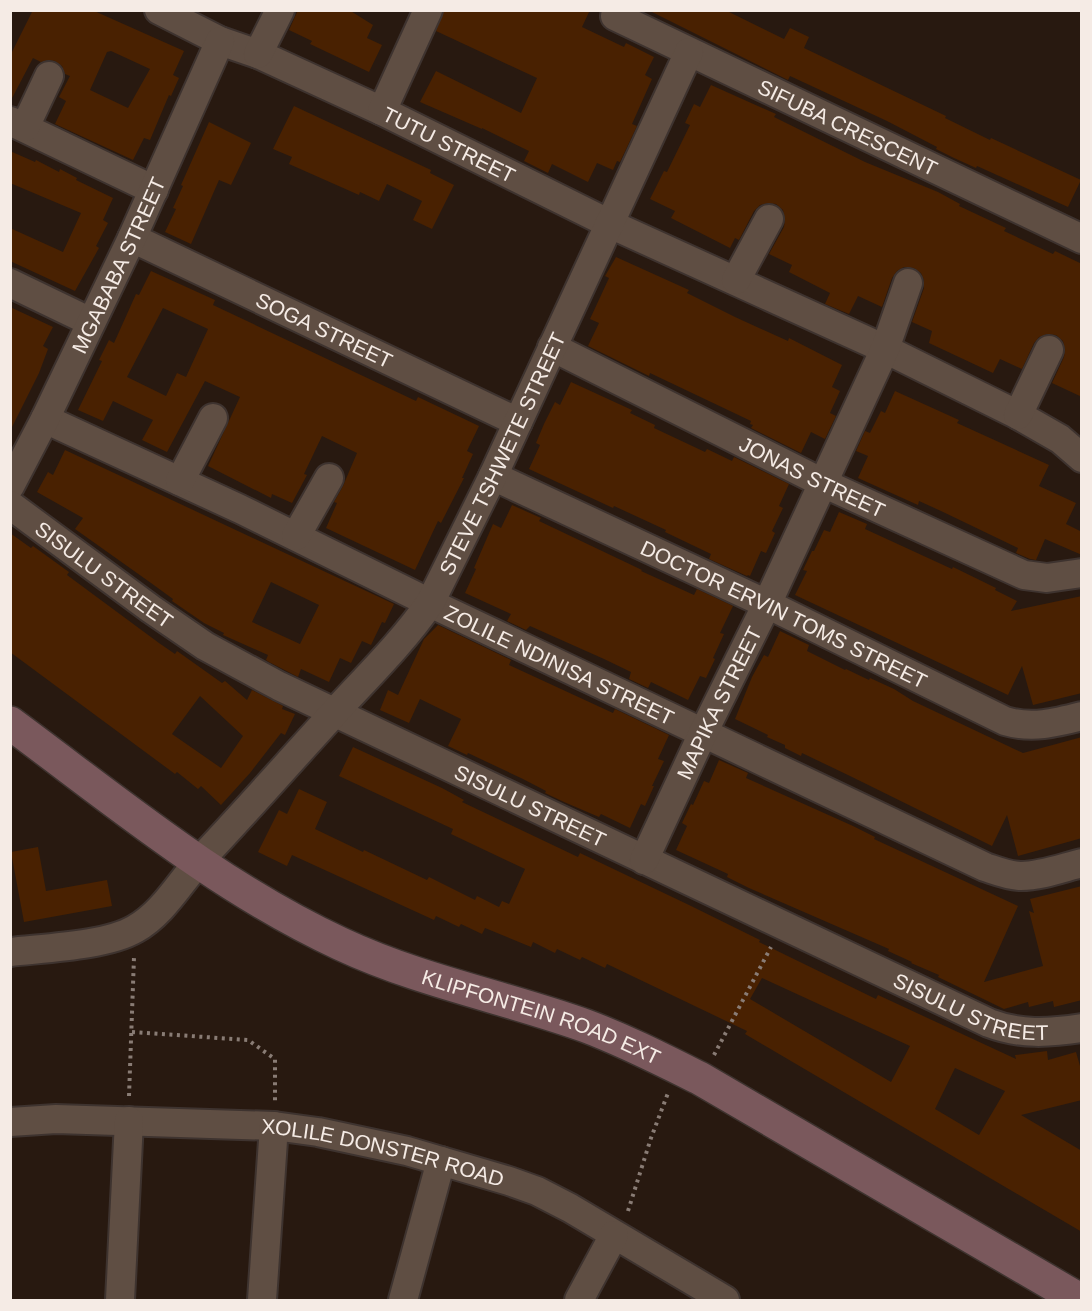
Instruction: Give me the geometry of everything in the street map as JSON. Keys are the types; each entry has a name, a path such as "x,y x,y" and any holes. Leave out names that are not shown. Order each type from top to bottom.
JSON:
{"street":[{"name":"TUTU STREET","path":"159,10 220,41 258,54 382,111 610,224 885,349 1018,415 1060,439 1082,458"},
{"path":"258,54 280,10"},
{"path":"382,111 428,10"},
{"name":"SIFUBA CRESCENT","path":"615,16 1082,239"},
{"name":"MGABABA STREET","path":"10,486 45,419 132,238 220,41"},
{"name":"STEVE TSHWETE STREET","path":"134,930 151,917 336,711 386,659 430,603 493,476 689,52"},
{"path":"49,76 18,124 154,190"},
{"path":"736,280 769,219"},
{"name":"SOGA STREET","path":"132,238 518,422"},
{"path":"10,283 91,322"},
{"path":"885,349 908,283"},
{"name":"JONAS STREET","path":"552,347 823,483 1024,575 1047,579 1082,573"},
{"name":"MAPIKA STREET","path":"644,860 767,604 885,349"},
{"path":"1018,415 1049,350"},
{"path":"180,481 213,418"},
{"name":"ZOLILE NDINISA STREET","path":"45,419 296,536 430,603 704,731 985,867 1008,875 1022,876 1042,874 1082,864"},
{"name":"DOCTOR ERVIN TOMS STREET","path":"493,476 767,604 1005,721 1020,726 1039,726 1082,716"},
{"path":"296,536 329,478"},
{"name":"SISULU STREET","path":"10,505 205,646 279,686 336,711 989,1023 1006,1030 1035,1034 1082,1028"},
{"name":"KLIPFONTEIN ROAD EXT","path":"10,723 198,863 285,916 381,962 447,985 586,1026 643,1049 691,1074 1080,1300"},
{"path":"10,952 71,946 108,939 134,930"},
{"name":"XOLILE DONSTER ROAD","path":"10,1122 56,1119 274,1126 358,1139 441,1161 537,1191 570,1208 725,1300"},
{"path":"120,1300 129,1121"},
{"path":"262,1300 274,1126"},
{"path":"403,1300 441,1161"},
{"path":"579,1300 614,1235"}],"path":[{"path":"614,1235 629,1209 662,1105 691,1074 783,925"},
{"path":"129,1121 134,930"},
{"path":"132,1032 248,1040 275,1059 274,1126"}],"building":[{"path":"33,10 92,10 184,51 173,75 179,78 171,96 169,95 150,140 144,138 133,160 55,124 66,101 59,97 70,76 65,74 62,66 55,61 41,62 33,58 10,102 10,56","holes":["111,51 150,69 128,108 90,90 107,52"]},
{"path":"298,10 349,10 373,25 367,38 382,45 369,72 310,44 312,41 289,30"},
{"path":"444,10 590,10 582,27 624,47 626,43 654,57 645,75 652,79 632,124 637,126 620,162 617,161 613,170 597,163 588,182 552,164 548,173 524,161 529,151 420,102 436,71 521,113 537,78 436,31"},
{"path":"648,10 725,10 784,39 790,28 809,37 804,48 946,116 945,118 990,140 991,138 1081,180 1068,207 954,158 887,121 790,76 788,80"},
{"path":"711,85 776,114 774,117 865,162 938,192 960,204 959,206 1006,228 1004,231 1053,254 1055,251 1082,264 1082,397 1052,383 1064,357 1065,349 1063,341 1056,335 1047,334 1039,337 1022,369 1000,359 993,373 929,343 932,331 912,322 924,288 921,273 914,268 904,267 897,271 892,278 882,307 858,296 849,314 825,304 830,293 789,272 792,265 769,254 784,227 783,210 776,204 760,205 754,211 739,240 735,238 730,248 671,218 675,211 650,199 664,171 667,172 690,125 685,123 694,104 700,107"},
{"path":"294,106 431,170 430,173 454,185 432,229 413,220 422,201 387,184 379,201 360,192 359,195 289,164 292,157 273,149"},
{"path":"209,122 251,143 231,185 219,180 191,244 165,232 176,209 173,208 183,186 181,185"},
{"path":"10,151 35,162 36,160 59,172 60,169 77,178 76,180 113,198 103,220 108,223 96,246 99,248 75,291 10,261 10,228 63,252 81,213 10,183"},
{"path":"616,257 689,290 687,293 735,317 788,341 789,338 842,365 832,387 840,391 830,413 836,416 825,439 811,432 801,453 751,428 753,425 750,424 751,421 588,346 599,323 590,319 609,278 605,276"},
{"path":"151,271 215,300 213,305 416,401 418,397 479,426 467,451 473,454 462,478 464,478 441,523 438,521 415,570 326,528 337,503 334,502 357,453 322,436 304,474 307,475 292,503 272,494 271,498 208,466 240,397 205,381 167,452 142,440 153,420 113,401 103,421 78,410 102,361 99,360 109,340 114,343 136,294 139,295","holes":["163,308 208,329 186,377 177,373 166,396 127,377"]},
{"path":"10,307 53,327 43,346 48,349 39,373 10,431"},
{"path":"571,382 632,410 630,413 655,425 654,428 705,452 707,449 732,461 734,457 789,484 779,506 783,508 772,531 775,533 766,553 761,551 750,576 709,559 711,554 665,532 666,530 529,469 540,445 536,443 544,424 555,402 560,405"},
{"path":"895,391 959,420 957,423 1049,465 1039,486 1076,503 1066,524 1082,532 1082,555 1045,539 1036,560 1030,559 1016,553 1018,548 941,511 919,501 918,505 858,478 868,456 856,451 865,431 870,433 881,411 885,413"},
{"path":"65,450 394,604 371,645 362,641 351,663 340,658 329,682 301,669 298,677 266,660 268,655 223,635 224,633 204,623 75,529 83,518 37,492 48,472 53,475","holes":["271,582 319,605 300,644 252,622"]},
{"path":"512,505 541,518 539,521 641,571 694,595 697,589 733,606 720,633 724,634 706,678 700,676 688,700 651,682 648,688 629,679 631,672 604,659 530,626 526,630 507,621 511,614 465,593 493,524 501,528"},
{"path":"839,512 867,524 865,529 996,588 995,590 1017,601 1011,611 1082,596 1082,693 1033,705 1022,666 1008,695 795,595 807,571 803,570 812,551 824,530 830,532"},
{"path":"10,533 31,548 33,546 69,572 67,575 159,643 175,654 177,651 222,683 225,681 247,700 252,690 283,706 282,709 295,714 285,735 281,733 221,805 201,786 198,789 177,772 175,774 10,652","holes":["200,696 243,736 221,768 172,734"]},
{"path":"438,625 511,660 509,665 613,713 615,709 669,735 658,759 664,761 652,786 654,786 645,806 641,804 630,828 601,814 599,817 564,802 523,779 448,746 461,719 420,699 409,723 380,710 388,690 398,695 424,639"},
{"path":"780,631 809,645 807,651 845,670 894,689 913,701 1023,753 1082,737 1082,838 1018,856 1007,815 992,846 802,753 801,756 767,737 768,735 735,719 752,677 764,655 768,657"},
{"path":"353,747 442,788 464,800 462,802 578,857 580,853 689,905 876,999 878,995 1016,1059 1015,1055 1047,1051 1048,1060 1076,1052 1082,1073 1082,1100 1021,1115 1082,1151 1082,1232 745,1034 747,1031 607,964 605,968 557,949 555,953 533,942 531,947 485,928 482,934 461,924 459,927 436,916 434,920 292,855 287,866 258,852 279,810 287,814 299,789 327,802 315,829 427,880 429,877 475,900 477,896 499,907 502,901 509,904 525,869 451,834 453,829 339,776","holes":["762,978 910,1046 891,1082 750,999","955,1068 1005,1091 979,1135 935,1109"]},
{"path":"719,760 748,773 746,778 853,826 875,837 874,839 1018,906 984,982 1043,966 1029,911 1034,913 1030,899 1082,886 1082,1000 1054,1007 1053,1001 1029,1007 1028,1002 1004,1009 888,951 889,949 749,888 727,877 728,874 676,850 687,826 682,823 691,804 693,805 704,781 709,783"},
{"path":"38,847 46,891 107,880 112,906 24,922 11,852"}]}
